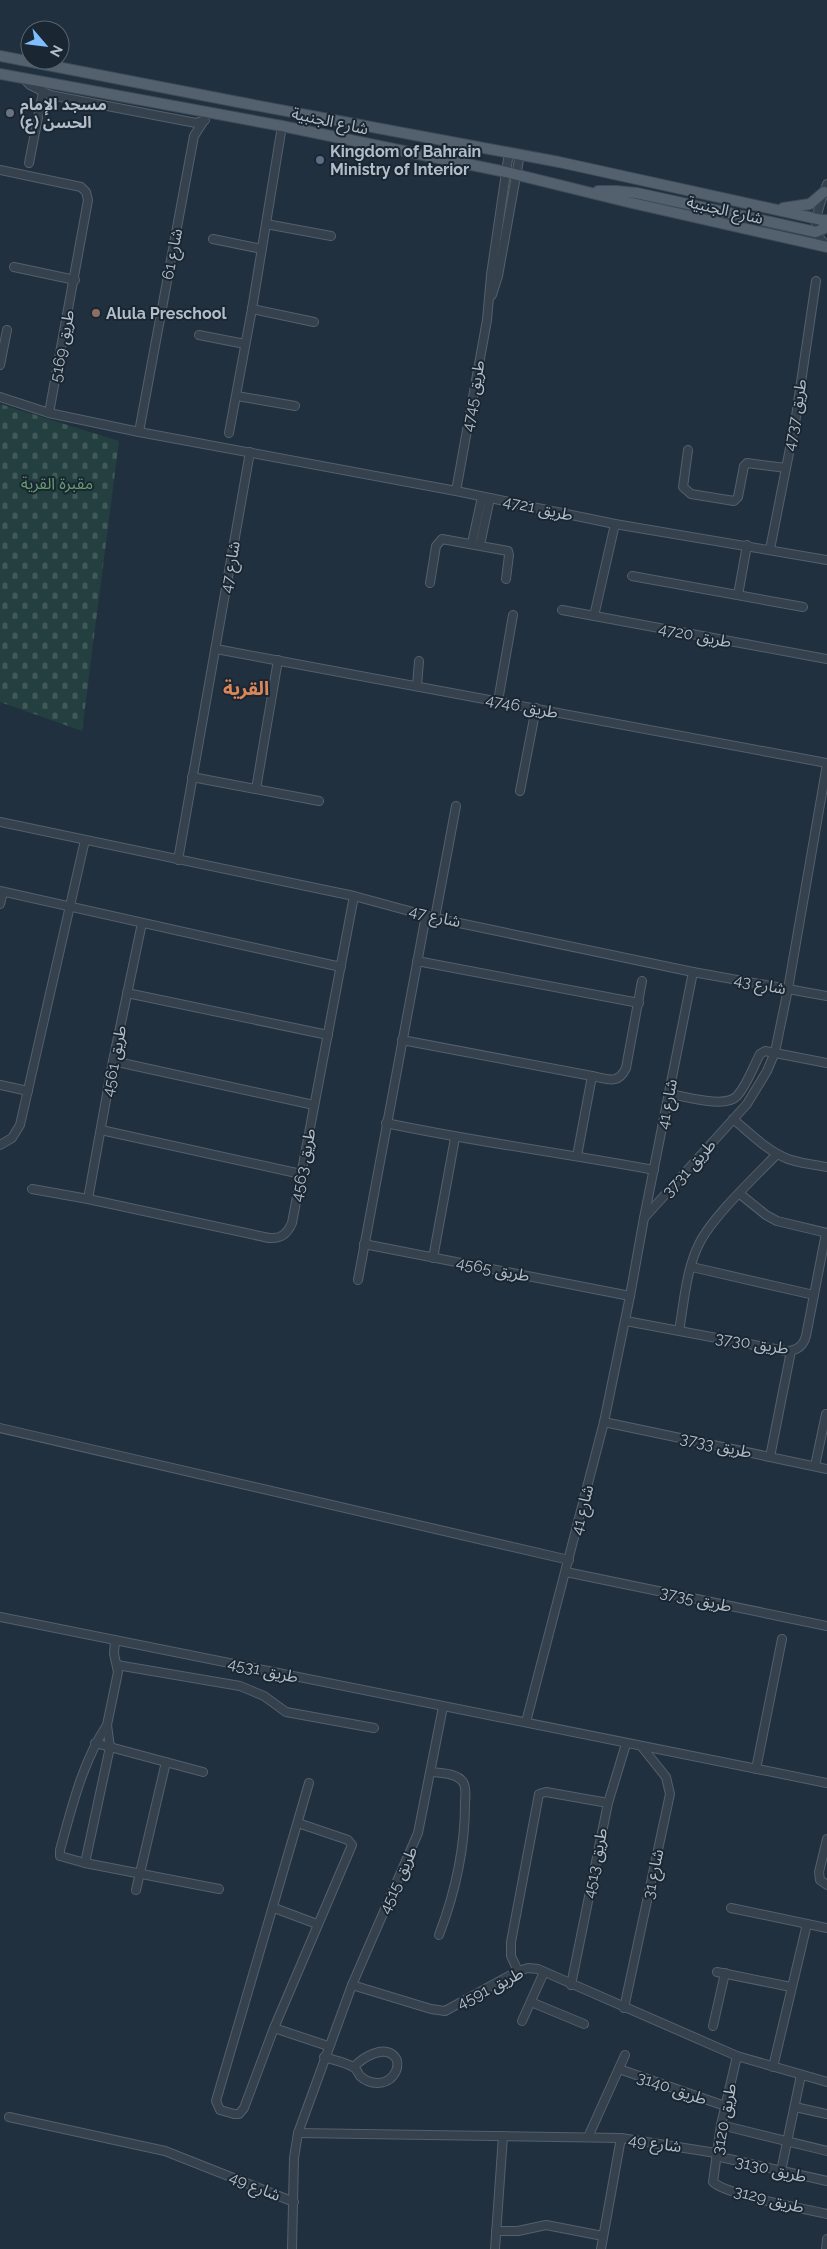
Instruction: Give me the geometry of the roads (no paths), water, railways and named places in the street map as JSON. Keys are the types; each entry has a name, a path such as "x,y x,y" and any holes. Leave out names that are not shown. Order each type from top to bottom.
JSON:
{"main road":[{"name":"شارع الجنبية","path":"0,56 520,154 824,219"},
{"name":"شارع الجنبية","path":"0,74 282,126 511,173 775,237 827,246"},
{"path":"775,209 810,204 826,188"},
{"path":"590,193 616,191 636,193 816,232 823,228 824,219"}],"street":[{"path":"23,78 30,85 43,92 66,99 185,121 202,122"},
{"path":"29,163 43,92"},
{"name":"شارع 61","path":"139,432 194,136 202,122 213,113"},
{"path":"185,121 194,136"},
{"path":"229,433 237,396 282,126"},
{"name":"طريق 4745","path":"456,491 490,302 498,276 511,173 509,152"},
{"name":"طريق 4745","path":"511,173 520,154"},
{"name":"طريق 5169","path":"0,172 74,185 81,187 86,192 88,207 49,413"},
{"path":"824,219 826,188"},
{"path":"266,224 331,236"},
{"path":"816,232 821,241 827,246"},
{"path":"213,239 262,249"},
{"path":"14,267 75,280"},
{"name":"طريق 4737","path":"770,549 786,468 816,281"},
{"path":"252,309 314,322"},
{"path":"0,365 7,330"},
{"path":"199,335 245,344"},
{"path":"237,396 295,406"},
{"path":"0,397 49,413 139,432 250,452"},
{"path":"688,450 683,487 691,494 734,501 738,497 744,466 747,463 786,468"},
{"name":"طريق 4721","path":"250,452 456,491 615,524 827,560"},
{"name":"شارع 47","path":"178,860 250,452"},
{"path":"476,544 486,498"},
{"path":"594,616 615,524"},
{"path":"430,583 436,546 439,540 508,550 506,579"},
{"path":"738,595 747,545"},
{"path":"632,576 803,607"},
{"name":"طريق 4720","path":"562,610 827,660"},
{"path":"498,701 514,615"},
{"name":"طريق 4746","path":"216,649 827,763"},
{"path":"256,789 278,660"},
{"path":"417,686 419,661"},
{"path":"520,791 536,708"},
{"path":"788,989 826,780 827,763"},
{"path":"192,777 319,801"},
{"path":"435,918 456,806"},
{"name":"شارع 47","path":"0,822 354,896 435,918 693,972"},
{"path":"0,1145 12,1138 17,1132 85,840"},
{"path":"0,904 1,892 341,967"},
{"name":"طريق 4563","path":"32,1189 276,1238 284,1236 289,1230 301,1174 354,896"},
{"path":"358,1280 426,915"},
{"name":"طريق 4561","path":"88,1199 113,1061 142,923"},
{"path":"417,961 639,1003"},
{"name":"شارع 43","path":"693,972 827,996"},
{"name":"شارع 41","path":"526,1722 604,1422 626,1321 626,1295 654,1170 693,972"},
{"path":"402,1040 612,1079 622,1076 626,1068 642,981"},
{"name":"طريق 3731","path":"644,1218 733,1119 758,1088 774,1052 788,989"},
{"path":"127,993 328,1034"},
{"path":"669,1094 728,1102 740,1091 760,1054 765,1051 827,1063"},
{"path":"113,1061 314,1105"},
{"path":"577,1156 592,1076"},
{"path":"0,1085 28,1091"},
{"path":"733,1119 777,1154 797,1161 827,1167"},
{"path":"386,1123 456,1138 577,1156 654,1170"},
{"path":"101,1130 301,1174"},
{"path":"433,1258 456,1138"},
{"path":"679,1331 692,1267 699,1244 705,1233 777,1154"},
{"name":"طريق 3730","path":"626,1321 791,1351 796,1350 804,1342 827,1233 777,1221 766,1215 740,1194"},
{"name":"طريق 4565","path":"364,1244 626,1295"},
{"path":"692,1267 814,1295"},
{"path":"770,1457 791,1351"},
{"path":"814,1466 826,1414"},
{"name":"طريق 3733","path":"604,1422 827,1469"},
{"path":"0,1428 569,1560"},
{"name":"طريق 3735","path":"566,1572 827,1626"},
{"name":"طريق 4531","path":"0,1617 443,1707 526,1722"},
{"path":"756,1769 782,1639"},
{"path":"115,1640 114,1654 118,1665 118,1676 107,1725 95,1744 79,1782 59,1853 62,1858 220,1889"},
{"path":"118,1665 240,1686 264,1696 286,1712 374,1728"},
{"name":"طريق 4515","path":"298,2133 328,2046 352,1985 415,1842 443,1707"},
{"path":"526,1722 827,1784"},
{"path":"85,1863 110,1747 107,1725"},
{"path":"95,1744 203,1772"},
{"name":"طريق 4513","path":"571,1985 608,1803 626,1744"},
{"name":"شارع 31","path":"624,2008 670,1794 666,1777 642,1747"},
{"path":"136,1890 166,1762"},
{"path":"431,1772 458,1777 463,1782 466,1792 464,1834 459,1869 439,1935"},
{"path":"298,1823 348,1840 352,1845 274,2028 244,2108 239,2114 234,2114 220,2110 216,2101 309,1783"},
{"path":"518,1971 512,1956 511,1942 539,1794 546,1792 608,1803"},
{"path":"827,1839 820,1880 827,1885"},
{"path":"274,1908 317,1924"},
{"path":"732,1908 827,1928"},
{"path":"773,2067 806,1924"},
{"name":"طريق 4591","path":"352,1985 431,2009 445,2010 518,1971 533,1968 624,2008"},
{"path":"522,2022 544,1972"},
{"path":"713,2026 721,1973 791,1987"},
{"path":"531,2002 584,2024"},
{"path":"624,2008 737,2056 827,2082"},
{"path":"274,2028 328,2046"},
{"path":"324,2057 354,2067 368,2081 383,2083 396,2071 398,2062 394,2056 388,2053 378,2053 367,2056 354,2067"},
{"name":"طريق 3140","path":"588,2137 625,2055"},
{"name":"طريق 3120","path":"713,2182 721,2125 737,2056"},
{"name":"طريق 3140","path":"619,2069 725,2106"},
{"path":"781,2171 801,2075"},
{"path":"795,2106 827,2114"},
{"name":"شارع 49","path":"9,2117 165,2151 294,2202 294,2158 298,2133 620,2138 716,2154"},
{"path":"721,2125 827,2151"},
{"path":"495,2249 504,2136"},
{"path":"601,2249 620,2138"},
{"name":"طريق 3130","path":"716,2154 827,2182"},
{"name":"طريق 3129","path":"713,2182 747,2195 827,2214"},
{"path":"292,2249 294,2202"},
{"path":"496,2231 510,2232 546,2225 603,2236"},
{"path":"826,2249 827,2239"}],"place":[{"name":"مسجد الإمام الحسن (ع)","path":"10,113"},
{"name":"Kingdom of Bahrain Ministry of Interior","path":"320,160"},
{"name":"Alula Preschool","path":"96,313"}],"district":[{"name":"القرية","path":"246,688"}],"park label":[{"name":"مقبرة القرية","path":"57,483"}]}
